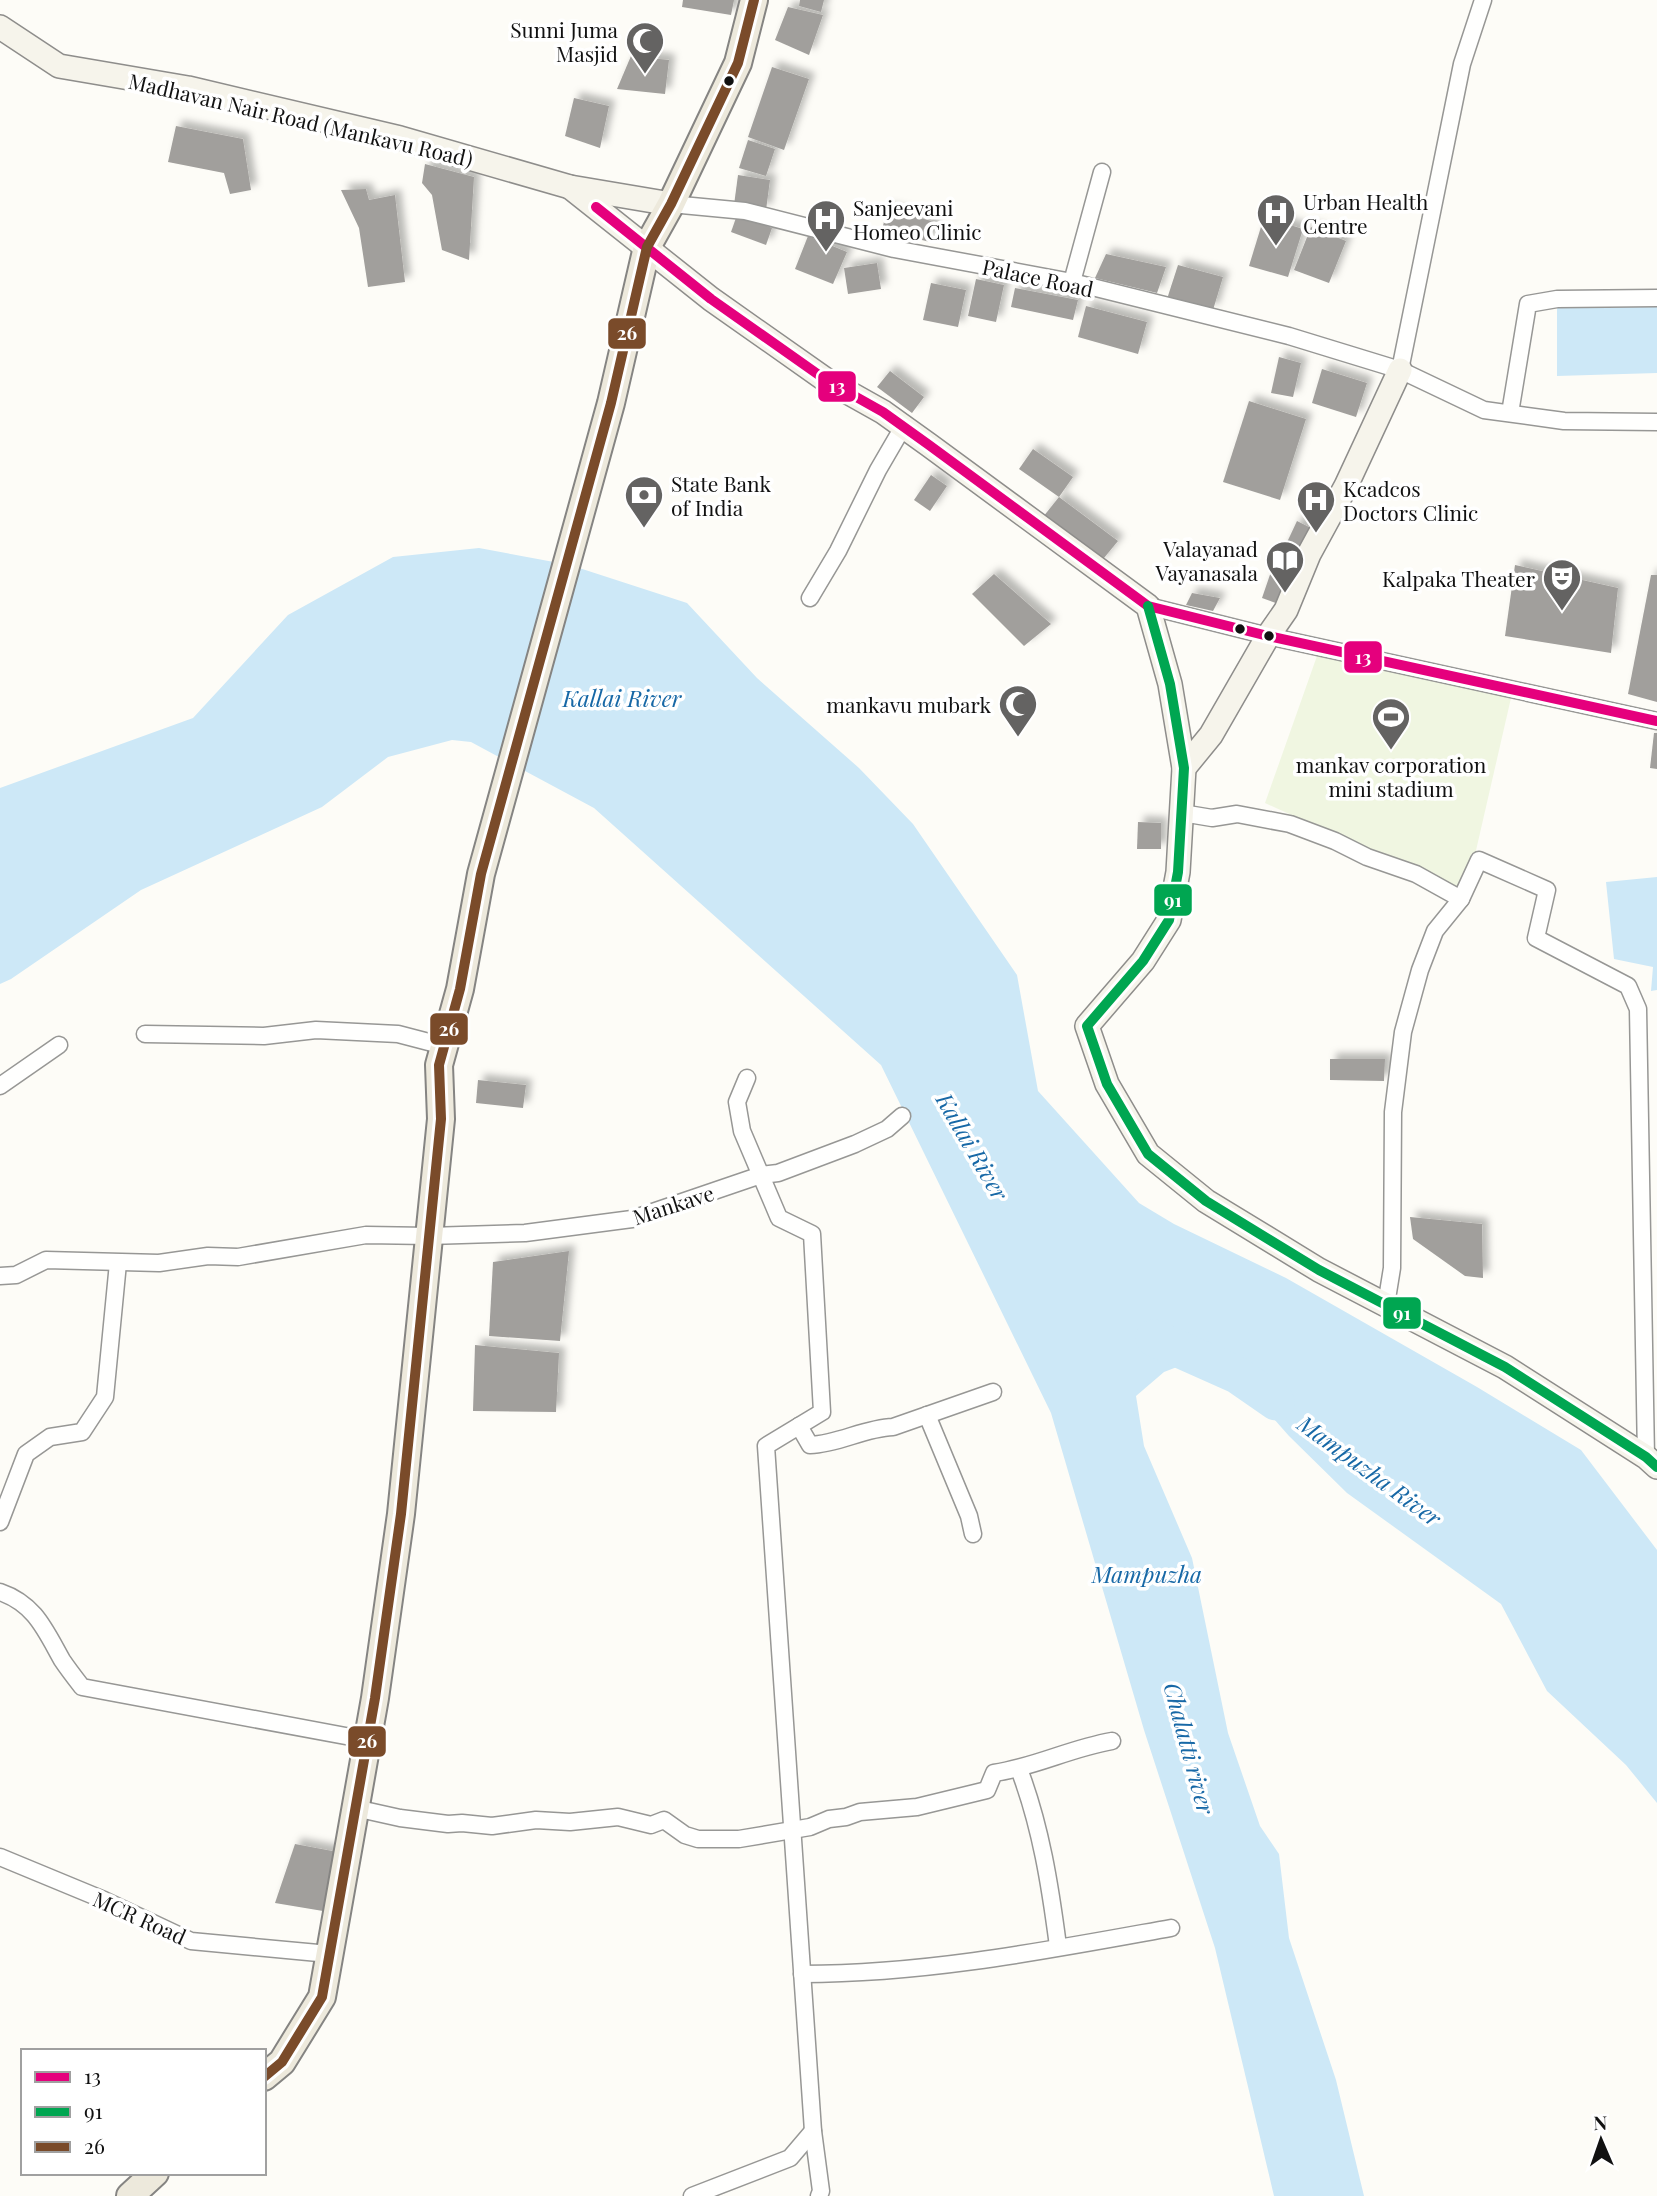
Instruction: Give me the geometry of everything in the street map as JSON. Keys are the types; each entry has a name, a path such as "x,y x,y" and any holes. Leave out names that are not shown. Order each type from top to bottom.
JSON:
{"main road":[{"path":"266,2075 282,2062 322,1997 367,1740 401,1514 441,1119 439,1065 460,989 481,874 611,403 647,247 671,204 738,63 754,0"},
{"name":"Madhavan Nair Road (Mankavu Road)","path":"0,27 59,66 188,88 387,135 570,187 671,204"},
{"name":"Madhavan Nair Road (Mankavu Road)","path":"570,187 711,299 826,380 883,412 1148,606"},
{"path":"1184,768 1211,735 1286,610 1310,554 1400,370"},
{"path":"1148,606 1170,684 1184,768 1178,872 1169,920 1143,961 1087,1026 1107,1084 1148,1154 1206,1201 1319,1270 1505,1367 1652,1462"},
{"path":"130,2196 153,2175"}],"street":[{"path":"1400,370 1462,64 1483,0"},
{"path":"1072,282 1102,172"},
{"name":"Palace Road","path":"671,204 745,211 894,248 1072,282 1289,336 1400,370 1485,410 1564,421 1657,422"},
{"path":"1510,414 1528,304 1557,299 1657,298"},
{"path":"810,598 838,551 878,470 903,427"},
{"path":"1148,606 1268,636 1657,721"},
{"path":"1182,813 1212,818 1237,814 1290,824 1335,841 1367,857 1416,874 1461,899"},
{"path":"1386,1305 1392,1268 1393,1112 1403,1032 1420,970 1435,931 1461,899 1479,860 1547,890 1536,938 1628,986 1638,1009 1650,1283 1652,1462"},
{"path":"145,1034 264,1037 330,1031 398,1034 444,1046"},
{"path":"0,1086 58,1045"},
{"path":"747,1078 737,1102 742,1131 779,1218 812,1234 822,1412 766,1446 813,2132 821,2191 819,2196"},
{"name":"Mankave","path":"0,1276 16,1275 46,1260 159,1263 208,1256 238,1257 366,1235 429,1237 525,1233 632,1219 761,1175 778,1173 842,1149 887,1129 902,1116"},
{"path":"0,1522 26,1454 50,1437 82,1432 105,1397 118,1263"},
{"path":"799,1426 810,1445 822,1444 879,1427 892,1427 993,1392"},
{"path":"927,1415 969,1516 973,1534"},
{"path":"0,1592 11,1596 39,1618 64,1663 82,1687 367,1740"},
{"path":"355,1808 384,1816 492,1826 536,1820 570,1822 618,1817 651,1825 664,1820 685,1835 698,1839 739,1839 810,1827 829,1819 860,1812 917,1807 986,1790 994,1773 1019,1769 1051,1760 1066,1751 1112,1741"},
{"path":"1019,1769 1036,1816 1048,1873 1058,1947"},
{"name":"MCR Road","path":"0,1857 104,1900 191,1941 329,1954"},
{"path":"802,1974 948,1965 1018,1956 1171,1928"},
{"path":"692,2196 790,2158 813,2132"}],"green space":[{"name":"mankav corporation mini stadium","path":"1317,656 1511,698 1466,894 1265,803"}],"water":[{"path":"1657,295 1657,373 1557,376 1557,299"},
{"name":"Kallai River","path":"479,548 570,565 687,603 757,678 859,768 913,824 1017,975 1038,1091 1139,1203 1174,1224 1286,1278 1581,1450 1657,1550 1657,1803 1626,1765 1547,1691 1501,1604 1347,1493 1289,1436 1231,1370 1208,1355 1164,1372 1136,1396 1144,1446 1192,1558 1228,1733 1260,1826 1279,1854 1289,1938 1336,2080 1364,2196 1274,2196 1215,1948 1144,1730 1051,1413 881,1065 594,808 471,742 452,740 388,757 322,807 141,890 0,984 0,788 193,718 288,615 393,557"},
{"path":"1657,877 1657,990 1651,991 1653,967 1614,959 1606,882"}],"building":[{"path":"683,0 734,0 731,15 682,7"},
{"path":"800,0 824,0 821,12 799,6"},
{"path":"788,7 823,15 809,55 775,40"},
{"name":"Sunni Juma Masjid","path":"631,56 669,60 665,94 617,89"},
{"path":"772,67 809,79 784,150 748,137"},
{"path":"574,98 609,106 600,148 565,136"},
{"path":"176,126 243,139 251,190 230,194 224,173 168,162"},
{"path":"748,140 775,149 766,176 739,168"},
{"path":"425,164 474,177 469,260 442,250 432,195 422,183"},
{"path":"738,175 770,180 766,210 734,205"},
{"path":"366,189 369,200 395,195 405,282 368,287 359,228 341,190"},
{"path":"887,209 935,222 930,242 882,230"},
{"path":"737,215 772,228 766,245 731,232"},
{"name":"Urban Health Centre","path":"1264,217 1303,229 1288,277 1249,266"},
{"path":"1311,227 1346,241 1329,283 1294,270"},
{"path":"808,236 847,252 833,284 795,269"},
{"path":"1106,254 1166,267 1157,293 1095,278"},
{"path":"877,263 881,289 848,294 844,268"},
{"path":"1178,265 1223,277 1213,310 1167,299"},
{"path":"976,279 1004,285 996,322 968,316"},
{"path":"931,283 966,290 958,327 923,320"},
{"path":"1015,288 1078,300 1073,320 1011,307"},
{"path":"1086,306 1147,322 1138,354 1078,337"},
{"path":"1279,357 1301,363 1293,397 1271,393"},
{"path":"1322,369 1367,383 1356,417 1312,403"},
{"path":"890,371 924,397 912,413 877,387"},
{"path":"1249,401 1306,419 1280,500 1223,482"},
{"path":"1033,449 1073,477 1059,497 1019,469"},
{"path":"931,475 947,486 930,511 914,500"},
{"path":"1059,497 1118,541 1099,564 1043,517"},
{"path":"1297,521 1315,530 1298,564 1281,555"},
{"path":"1275,560 1297,568 1284,606 1262,598"},
{"name":"Kalpaka Theater","path":"1515,565 1618,588 1611,653 1505,636"},
{"path":"994,574 1051,624 1024,646 972,594"},
{"path":"1651,575 1657,575 1657,702 1628,694"},
{"path":"1192,593 1220,598 1213,611 1186,605"},
{"path":"1654,733 1657,733 1657,769 1650,768"},
{"path":"1138,822 1161,823 1161,849 1137,849"},
{"path":"1330,1059 1385,1059 1384,1081 1330,1080"},
{"path":"478,1080 526,1085 523,1108 476,1103"},
{"path":"1410,1217 1482,1224 1483,1278 1465,1276 1413,1239"},
{"path":"569,1251 560,1341 489,1336 493,1262"},
{"path":"475,1345 559,1353 556,1412 473,1411"},
{"path":"295,1844 343,1853 323,1911 275,1903"}],"waterway":[{"name":"Mampuzha River","path":"1154,1338 1237,1375 1276,1402"}],"transit line":[{"name":"26","path":"266,2075 282,2062 322,1997 375,1698 401,1514 441,1119 439,1065 460,989 481,874 611,403 647,247 671,204 738,63 754,0"},
{"name":"13","path":"596,207 711,299 826,380 883,412 1148,606 1268,636 1657,721"},
{"name":"91","path":"1148,606 1170,684 1184,768 1178,872 1169,920 1143,961 1087,1026 1107,1084 1148,1154 1206,1201 1319,1270 1505,1367 1646,1457 1657,1467"}],"place":[{"name":"Sunni Juma Masjid","path":"645,75"},
{"name":"Urban Health Centre","path":"1276,247"},
{"name":"Sanjeevani Homeo Clinic","path":"826,253"},
{"name":"State Bank of India","path":"644,529"},
{"name":"Kcadcos Doctors Clinic","path":"1316,534"},
{"name":"Valayanad Vayanasala","path":"1285,594"},
{"name":"Kalpaka Theater","path":"1562,612"},
{"name":"mankavu mubark","path":"1018,738"},
{"name":"mankav corporation mini stadium","path":"1391,751"}],"water label":[{"name":"Mampuzha","path":"1147,1573"},
{"name":"Chalatti river","path":"1190,1748"}]}
